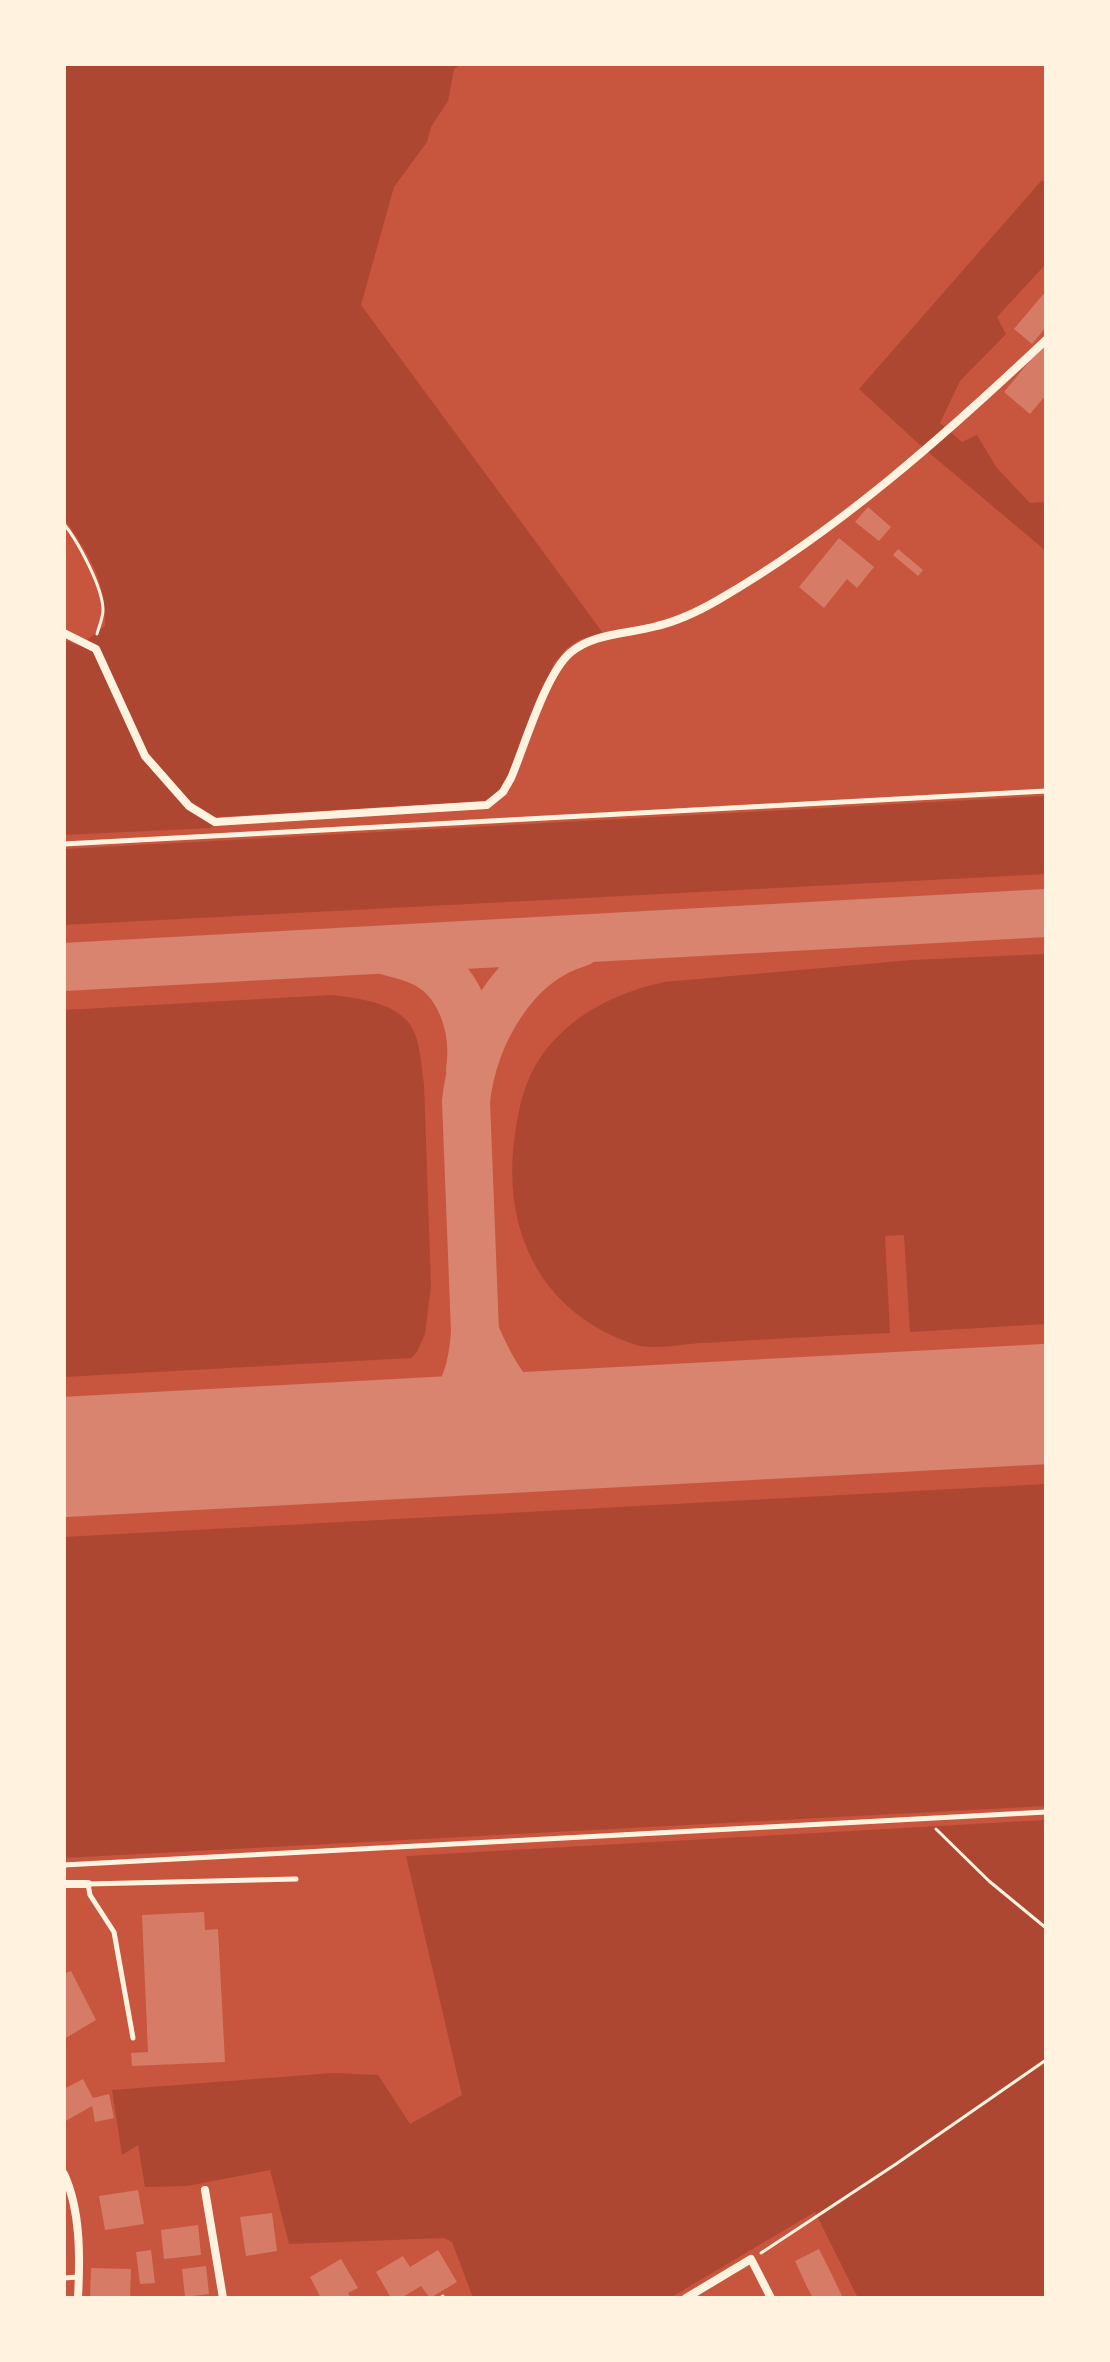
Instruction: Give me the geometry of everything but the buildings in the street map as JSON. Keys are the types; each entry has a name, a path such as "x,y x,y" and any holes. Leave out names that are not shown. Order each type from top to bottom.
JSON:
{"street":[{"path":"64,633 96,649 145,756 189,806 215,822 478,807 493,801 503,792 553,675 574,650 601,638 678,620 716,602 768,570 830,528 972,409 1046,340"},
{"path":"64,1884 88,1884"},
{"path":"64,2174 71,2189 78,2233 78,2298"},
{"path":"205,2190 223,2298"},
{"path":"686,2298 751,2259 771,2298"}],"lane":[{"path":"64,844 1046,791"},
{"path":"215,822 219,836"},
{"path":"64,1865 930,1821 1046,1812"},
{"path":"133,2038 114,1932 90,1895 88,1884 296,1879"},
{"path":"64,2278 79,2277"}],"path":[{"path":"64,524 102,599 103,611 96,649"},
{"path":"930,1821 989,1881 1046,1928"},
{"path":"751,2259 1046,2060"}],"shaded area":[{"path":"64,64 462,64 454,69 448,101 431,127 427,142 394,187 361,305 603,633 581,639 567,648 554,663 514,765 501,790 485,801 219,817 211,828 64,835 64,640 79,646 105,626 105,609 94,569 64,518"},
{"path":"1042,180 1046,183 1046,264 997,317 1006,334 960,381 940,423 962,442 977,435 997,468 1030,503 1046,502 1046,551 921,446 859,389"},
{"path":"1046,796 1046,874 64,925 64,849"},
{"path":"1046,954 1046,1324 910,1332 904,1235 885,1236 890,1333 659,1347 636,1345 603,1331 575,1312 552,1289 534,1264 514,1203 512,1169 521,1103 527,1083 542,1055 567,1028 596,1007 629,992 664,982 912,960"},
{"path":"332,995 377,1003 398,1013 412,1028 419,1048 424,1084 431,1286 425,1334 417,1352 411,1358 64,1377 64,1010"},
{"path":"1046,1484 1046,1806 64,1858 64,1537"},
{"path":"1046,1820 1046,2298 858,2298 815,2212 670,2298 473,2298 452,2242 444,2238 289,2244 270,2170 187,2186 145,2187 138,2145 122,2155 112,2090 333,2073 378,2075 410,2124 462,2095 406,1856"}],"taxiway":[{"path":"64,967 1046,913"},
{"path":"410,1439 440,1417 459,1395 470,1369 473,1352 475,1332 466,1101 477,1052 500,1005 516,984 555,953 579,943"},
{"path":"387,951 432,968 454,991 467,1021 470,1070"},
{"path":"475,1332 496,1375 527,1411 556,1425 587,1430"}],"runway":[{"path":"64,1457 1046,1404"}]}
